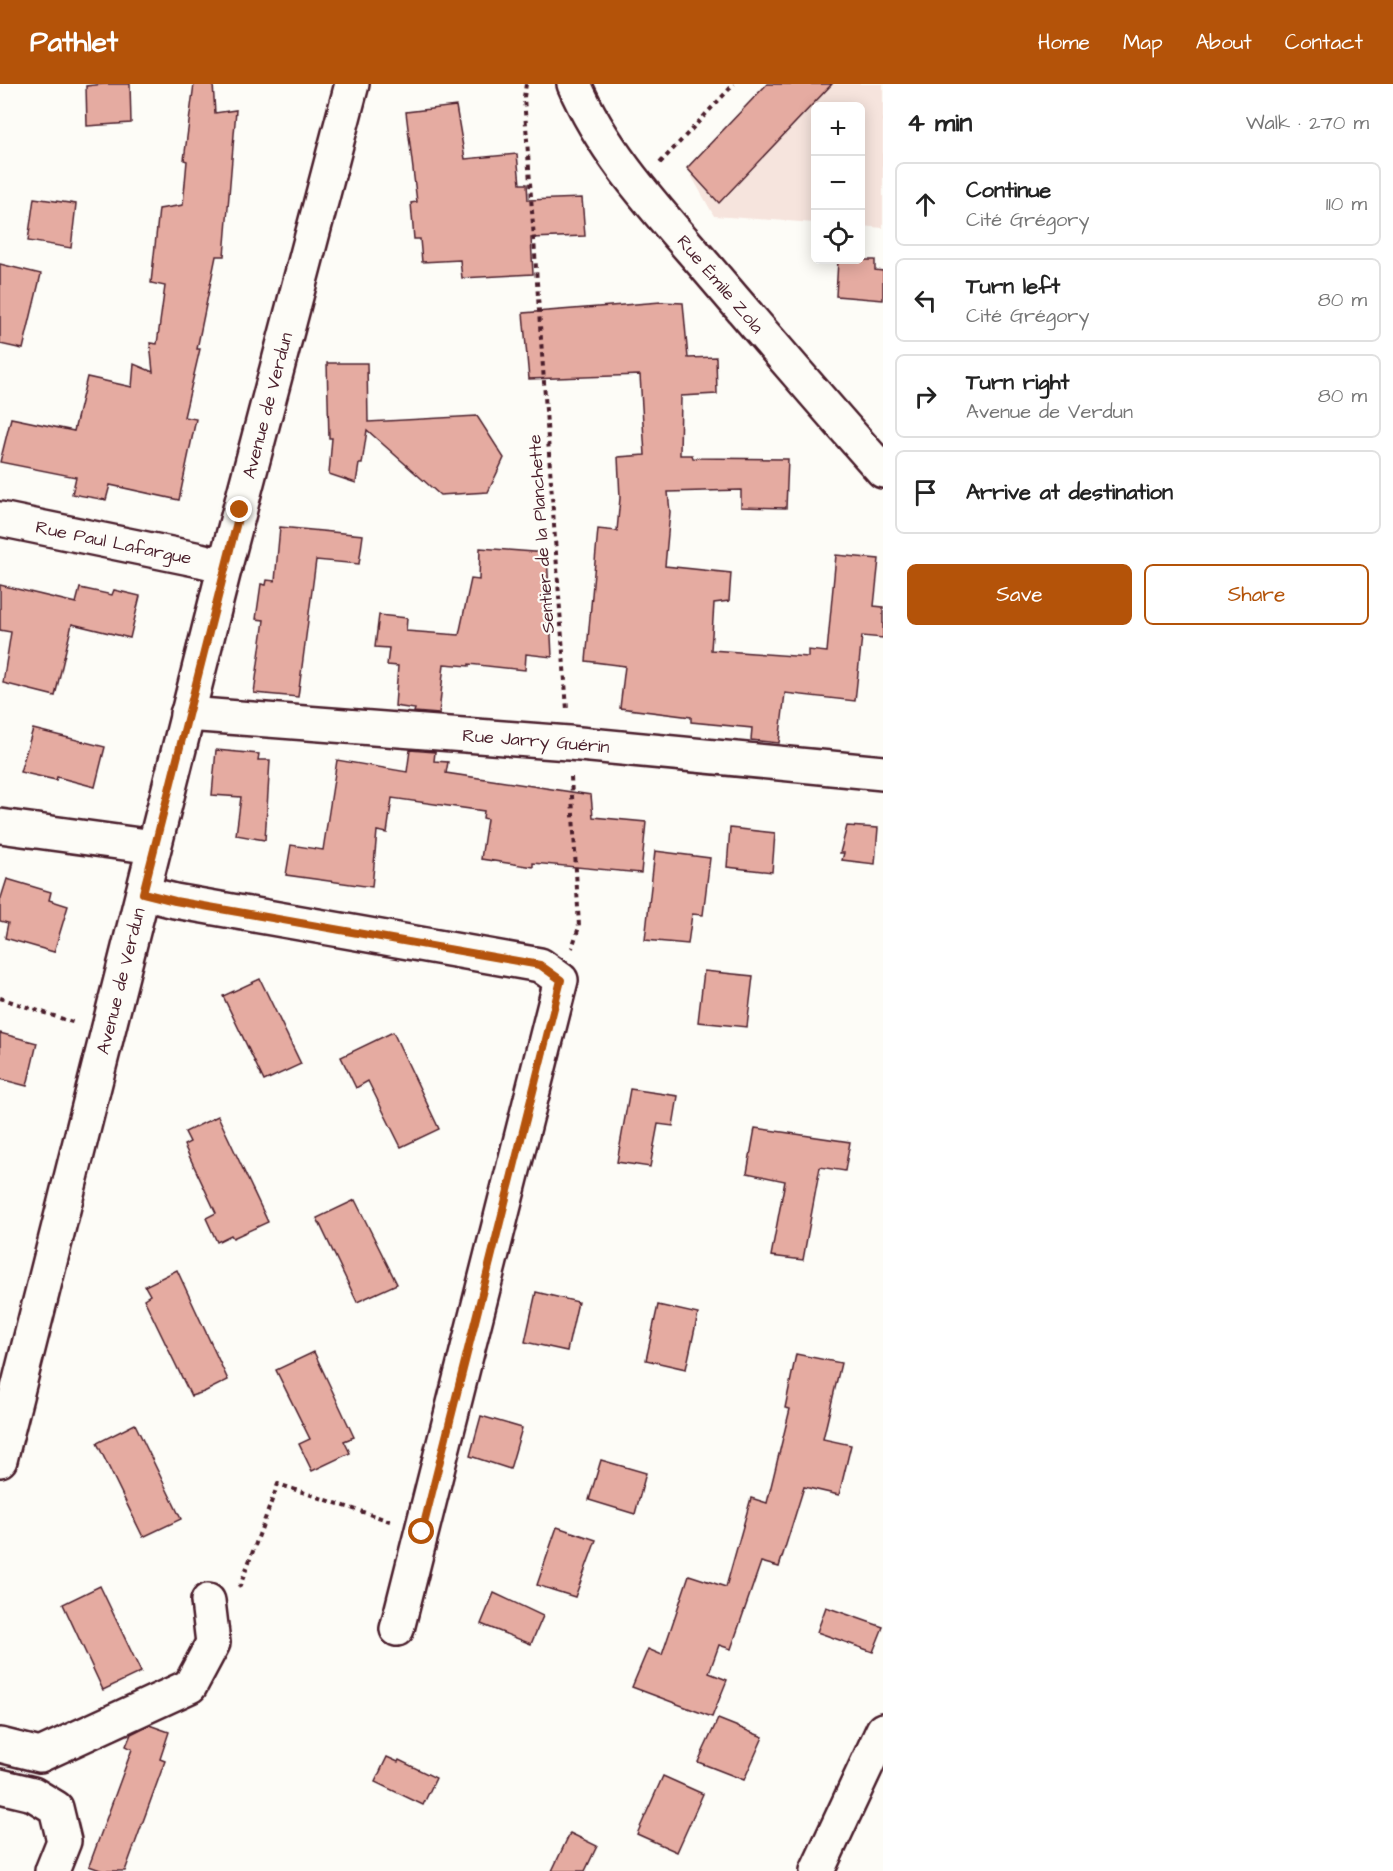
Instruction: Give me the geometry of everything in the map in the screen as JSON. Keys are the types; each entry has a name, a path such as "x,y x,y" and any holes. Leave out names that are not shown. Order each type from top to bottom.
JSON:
{"street":[{"name":"Avenue de Verdun","path":"0,1460 187,714 352,84"},
{"name":"Rue Émile Zola","path":"574,84 591,121 634,183 883,471"},
{"name":"Rue Paul Lafargue","path":"0,519 225,566"},
{"name":"Rue Jarry Guérin","path":"187,714 569,743 883,773"},
{"path":"0,826 154,847"},
{"path":"143,893 175,901 540,965 561,980 397,1629"},
{"path":"0,1745 40,1755 189,1686 213,1643 208,1601"},
{"path":"817,1871 883,1730"},
{"path":"0,1786 33,1794 56,1808 64,1841 52,1871"}],"path":[{"name":"Sentier de la Planchette","path":"526,84 524,97 569,743 579,927 561,980"},
{"path":"652,169 735,84"},
{"path":"0,998 107,1033"},
{"path":"208,1601 240,1586 278,1484 422,1532"}],"shaded area":[{"path":"767,84 883,84 883,228 865,226 865,102 811,102 811,223 714,216 687,168"}],"building":[{"path":"130,84 131,123 87,126 86,86"},
{"path":"194,84 213,84 215,113 236,110 224,256 216,256 197,349 200,349 184,417 196,419 179,500 110,485 106,500 72,494 76,477 0,462 11,418 74,431 87,377 132,387 134,364 153,372 150,343 157,344 165,286 151,283 159,209 183,205 187,161 184,160"},
{"path":"767,84 832,84 815,102 811,102 811,106 719,203 687,168"},
{"path":"456,106 465,159 517,154 520,184 527,184 528,200 582,198 585,236 531,238 533,274 462,278 460,260 422,262 420,239 414,239 411,203 417,202 406,112"},
{"path":"34,198 76,204 71,248 28,241"},
{"path":"865,260 875,260 875,270 883,271 883,300 836,296 838,264 865,264"},
{"path":"0,264 41,274 23,349 0,344"},
{"path":"661,302 683,303 688,358 716,357 717,394 681,396 680,455 692,455 693,458 788,459 786,508 741,507 741,490 668,492 670,512 665,566 731,573 729,601 714,603 711,650 808,657 808,650 827,652 836,555 879,559 874,606 883,607 883,638 862,636 855,701 785,693 779,743 751,740 752,728 691,722 691,717 620,708 625,666 586,661 598,529 617,531 620,498 618,457 645,455 640,375 529,379 523,313"},
{"path":"327,363 367,363 368,422 477,416 504,458 488,492 440,495 367,430 362,464 359,464 356,483 329,474 332,438 329,438"},
{"path":"280,527 363,535 359,564 316,560 298,697 254,693 264,620 256,619 261,584 266,585 267,580 275,581"},
{"path":"480,548 547,553 552,657 526,654 525,670 469,664 469,666 444,664 439,714 414,712 415,709 395,706 398,666 387,665 389,648 375,647 379,615 407,618 406,631 459,635 471,579 479,580"},
{"path":"0,585 76,603 80,588 112,595 114,590 140,596 130,638 72,624 55,696 3,683 11,632 0,630"},
{"path":"33,729 105,747 95,787 57,777 56,780 20,772"},
{"path":"216,750 259,754 258,760 270,760 265,840 236,835 241,797 212,795"},
{"path":"410,750 435,752 434,761 448,762 446,773 591,795 593,817 646,822 641,873 533,863 533,867 481,859 487,819 483,818 484,811 392,798 387,833 377,831 372,887 286,875 291,845 323,850 337,760 407,772"},
{"path":"847,826 878,828 875,864 842,860 844,853 840,853"},
{"path":"730,828 775,833 772,872 727,867"},
{"path":"655,851 710,858 703,915 692,914 688,944 645,940"},
{"path":"7,879 51,892 49,900 68,906 54,952 5,938 8,923 0,921 0,901"},
{"path":"704,971 753,976 747,1027 698,1022"},
{"path":"260,979 301,1064 264,1081 223,996"},
{"path":"393,1032 439,1129 401,1147 368,1081 356,1088 341,1057"},
{"path":"0,1033 37,1043 27,1086 0,1079"},
{"path":"630,1089 678,1096 673,1126 658,1124 650,1167 617,1162"},
{"path":"218,1116 268,1222 233,1238 231,1235 217,1242 206,1218 216,1213 184,1145 190,1142 185,1132"},
{"path":"755,1128 850,1142 845,1171 820,1167 803,1260 771,1256 785,1181 747,1173"},
{"path":"355,1200 397,1284 357,1302 317,1218"},
{"path":"177,1270 228,1380 191,1396 144,1299 150,1295 145,1286"},
{"path":"536,1292 578,1302 567,1351 525,1342"},
{"path":"658,1305 698,1314 686,1369 646,1360"},
{"path":"314,1352 354,1437 344,1441 350,1453 312,1471 299,1444 310,1439 276,1370"},
{"path":"796,1354 841,1363 823,1439 851,1445 839,1495 804,1487 779,1567 761,1562 731,1649 719,1645 709,1673 727,1680 712,1717 632,1687 648,1649 662,1655 689,1575 726,1587 751,1498 767,1503 790,1409 785,1408"},
{"path":"481,1416 522,1428 510,1469 470,1456"},
{"path":"135,1424 181,1519 143,1537 97,1443"},
{"path":"601,1460 646,1473 635,1514 589,1500"},
{"path":"557,1527 596,1540 575,1597 537,1585"},
{"path":"100,1586 141,1672 103,1690 63,1604"},
{"path":"494,1593 543,1616 531,1644 481,1624"},
{"path":"826,1607 883,1627 873,1652 817,1632"},
{"path":"718,1719 763,1737 744,1780 698,1762"},
{"path":"149,1725 169,1732 160,1759 165,1761 125,1871 103,1871 89,1866 132,1749 126,1746 131,1734"},
{"path":"387,1757 398,1762 399,1760 436,1778 423,1805 375,1782"},
{"path":"663,1776 703,1794 677,1852 637,1834"},
{"path":"570,1833 597,1846 585,1871 552,1871"}],"route":[{"path":"240,510 143,893 175,901 540,965 561,980 422,1532"}]}
